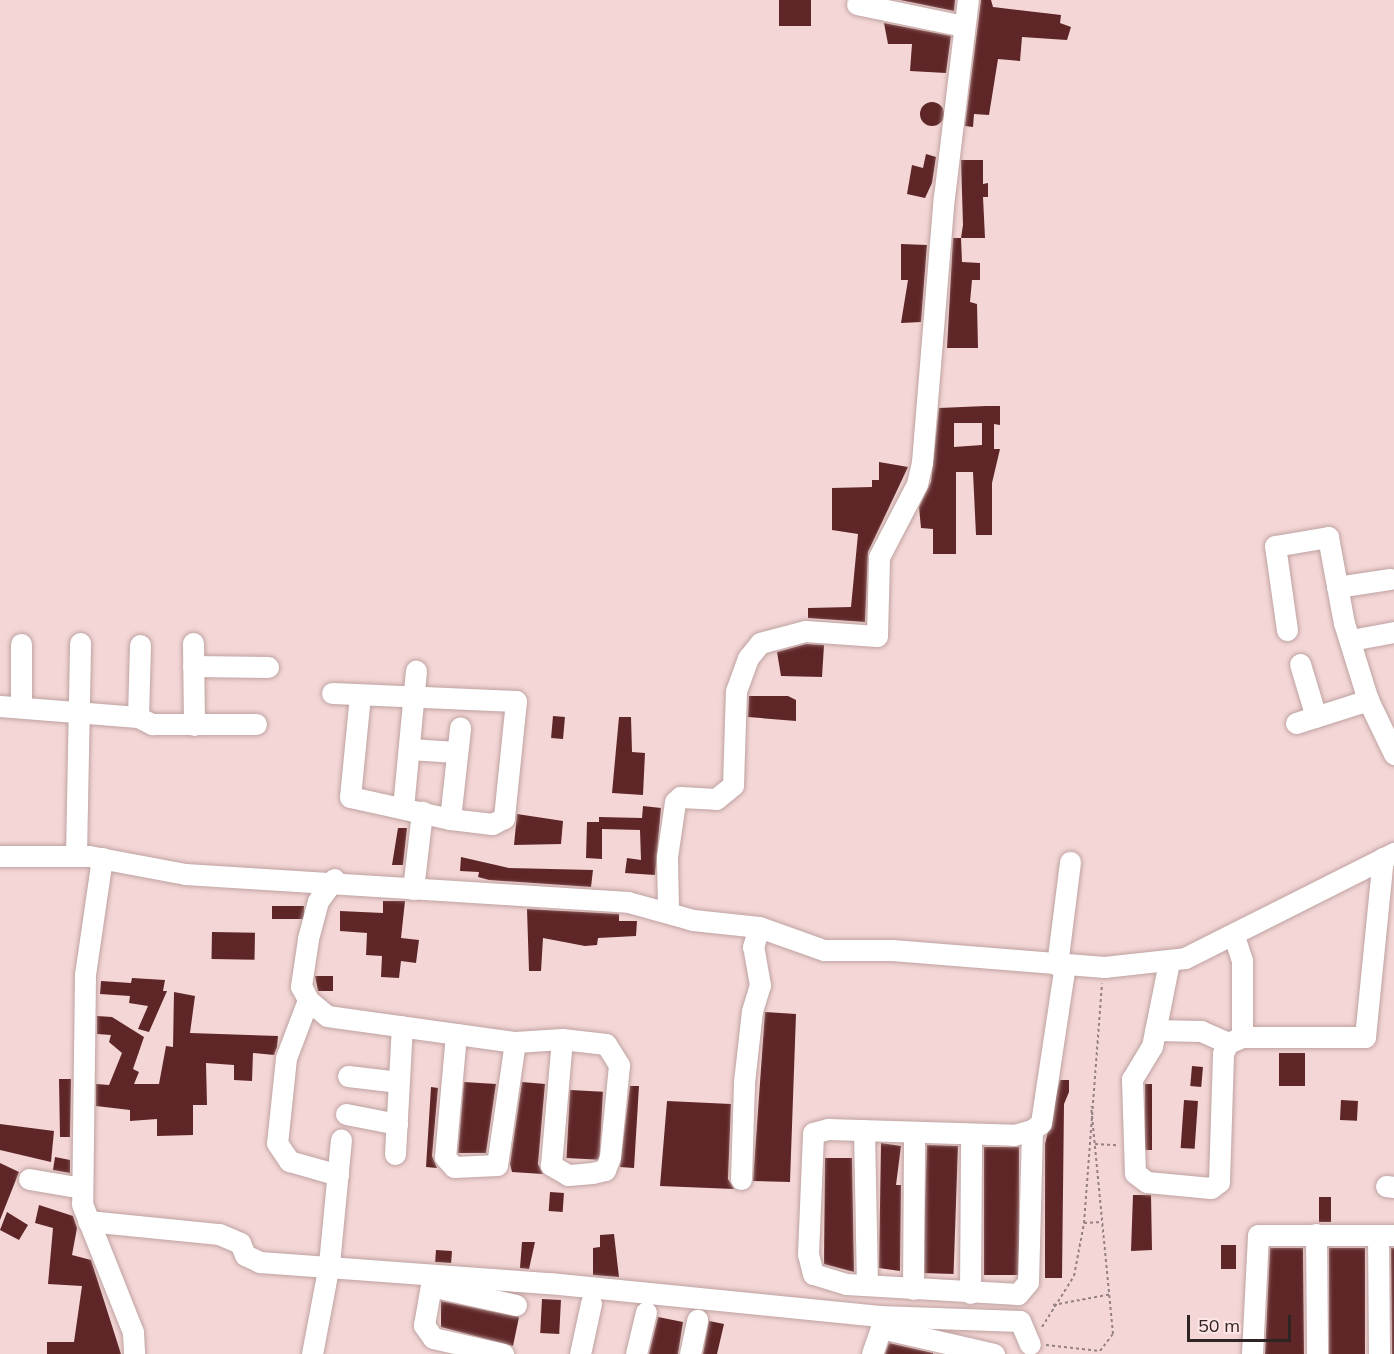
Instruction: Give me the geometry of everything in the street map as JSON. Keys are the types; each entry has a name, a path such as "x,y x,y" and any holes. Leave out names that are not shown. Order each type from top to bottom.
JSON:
{"street":[{"path":"668,909 675,802 680,797 716,799 733,785 736,691 747,658 760,643 805,631 877,636 879,557 917,484 922,462 963,26 968,0"},
{"path":"856,4 963,26"},
{"path":"1287,630 1275,546 1328,537 1337,587 1368,700 1394,754"},
{"path":"1337,587 1390,579"},
{"path":"1351,640 1394,632"},
{"path":"76,856 80,643"},
{"path":"193,643 194,725"},
{"path":"21,644 21,707"},
{"path":"138,717 140,645"},
{"path":"1300,664 1306,720 1368,700"},
{"path":"192,666 268,667"},
{"path":"413,889 410,749 416,699 416,671"},
{"path":"332,693 360,695 416,699 512,698 518,705 504,818 494,824 450,819 350,797 360,695"},
{"path":"0,706 138,717 152,724 256,724"},
{"path":"450,819 460,728"},
{"path":"410,749 456,752"},
{"path":"0,856 102,858 184,874 334,879 413,889 668,909 693,920 759,927 824,950 892,950 1104,967 1169,962 1234,936 1388,856"},
{"path":"1155,1030 1201,1031 1235,1040 1365,1037 1388,856"},
{"path":"102,858 85,974 82,1188 88,1221 133,1332 134,1354"},
{"path":"1032,1130 1028,1282 1011,1296 827,1282 813,1274 808,1254 813,1133 864,1130 971,1134 1032,1130 1041,1123 1061,965 1070,862"},
{"path":"334,879 318,901 308,939 300,986 308,1000 327,1016 515,1042 562,1038 606,1044 618,1059 610,1157 604,1170 568,1175 551,1165 562,1038"},
{"path":"741,1179 744,1082 752,1011 760,985 753,947 759,927"},
{"path":"1169,962 1155,1030 1132,1079 1134,1146 1140,1180 1216,1186 1223,1053 1235,1040 1242,960 1234,936"},
{"path":"308,1000 286,1058 277,1143 290,1161 338,1175"},
{"path":"395,1154 402,1026"},
{"path":"456,1034 445,1157 454,1167 497,1165 515,1042"},
{"path":"348,1076 399,1082"},
{"path":"346,1114 397,1124"},
{"path":"864,1130 867,1285"},
{"path":"913,1288 914,1132"},
{"path":"970,1293 971,1134"},
{"path":"312,1354 329,1264 341,1140"},
{"path":"29,1179 82,1188"},
{"path":"88,1221 219,1233 240,1243 250,1259 329,1264 879,1316 1020,1321 1032,1348"},
{"path":"1316,1234 1317,1354"},
{"path":"1252,1354 1254,1240 1258,1235 1316,1234 1386,1235 1379,1354"},
{"path":"502,1354 430,1346 424,1325 431,1286 516,1305"},
{"path":"580,1354 591,1303"},
{"path":"636,1354 646,1312"},
{"path":"690,1354 697,1320"},
{"path":"872,1354 877,1330 885,1328 994,1354"}],"path":[{"path":"1091,1106 1102,1222 1112,1294 1113,1334 1100,1351 1032,1348 1053,1305 1074,1276 1084,1223 1091,1106 1104,967"},
{"path":"1095,1144 1134,1146"},
{"path":"1084,1223 1102,1222"},
{"path":"1053,1305 1112,1294"}],"building":[{"path":"779,0 811,0 811,26 779,26"},
{"path":"900,0 955,0 954,11"},
{"path":"981,0 991,0 993,7 1061,15 1060,23 1071,27 1067,40 1022,37 1020,61 998,59 989,115 974,114 973,127 965,126"},
{"path":"884,23 951,36 946,73 910,71 912,44 888,44"},
{"path":"932,102 941,105 944,114 941,123 932,126 923,123 920,114 923,105"},
{"path":"926,154 936,157 932,183 925,198 907,194 912,165 923,168"},
{"path":"961,160 983,160 983,184 988,183 988,197 983,197 985,238 961,238 963,225"},
{"path":"953,238 961,238 962,262 980,263 980,280 972,280 970,302 977,304 978,348 947,348"},
{"path":"901,244 927,245 921,322 901,323 908,280 901,280"},
{"path":"1000,406 1000,425 994,424 994,449 1000,449 992,483 992,535 976,535 973,472 956,472 956,554 933,554 933,529 921,528 919,507 931,482 939,408","holes":["954,423 982,423 982,445 954,447"]},
{"path":"879,462 908,467 868,552 865,622 808,618 808,608 851,607 858,534 832,530 832,488 872,487 872,480 879,480"},
{"path":"806,644 824,645 822,677 781,676 777,652"},
{"path":"749,696 788,696 796,700 796,721 748,717"},
{"path":"553,716 565,717 563,739 551,738"},
{"path":"619,717 631,717 632,752 645,753 643,795 612,793"},
{"path":"643,806 661,808 655,875 625,873 627,858 641,860 640,830 602,829 602,859 586,858 587,822 599,822 599,817 642,818"},
{"path":"517,814 563,821 561,844 514,845"},
{"path":"398,828 407,828 403,865 392,865"},
{"path":"461,857 509,868 593,870 591,887 489,880 478,877 479,872 460,871"},
{"path":"383,901 405,901 401,938 419,940 416,963 401,961 399,978 381,977 382,956 366,955 367,933 340,931 340,911 383,913"},
{"path":"272,906 304,906 304,919 272,919"},
{"path":"527,909 619,914 619,921 637,921 636,936 598,938 597,945 585,946 543,938 541,971 529,971"},
{"path":"212,932 255,933 255,960 212,959"},
{"path":"315,976 333,976 333,991 318,991"},
{"path":"132,978 165,980 163,991 167,991 149,1032 138,1029 148,1006 129,1003 130,996 100,994 101,981 131,983"},
{"path":"174,992 195,996 190,1033 278,1036 277,1047 274,1055 253,1053 252,1081 234,1080 234,1065 206,1063 207,1105 193,1105 193,1135 157,1136 157,1119 130,1121 130,1110 96,1106 96,1084 109,1085 122,1053 109,1042 111,1035 97,1034 97,1016 112,1017 144,1037 133,1069 139,1072 134,1084 159,1084 166,1046 173,1047"},
{"path":"765,1012 796,1014 790,1182 753,1181"},
{"path":"1279,1053 1305,1053 1305,1086 1279,1086"},
{"path":"1192,1066 1203,1067 1201,1087 1190,1086"},
{"path":"59,1079 71,1079 70,1137 60,1137"},
{"path":"1060,1080 1069,1080 1069,1092 1064,1104 1062,1278 1045,1278 1045,1144"},
{"path":"464,1082 496,1084 486,1153 458,1153"},
{"path":"522,1082 545,1084 538,1164 543,1174 512,1172 510,1164"},
{"path":"1145,1084 1152,1084 1152,1150 1145,1150"},
{"path":"630,1086 639,1086 634,1168 620,1167"},
{"path":"431,1087 438,1088 432,1156 437,1168 426,1167"},
{"path":"570,1090 603,1092 599,1160 566,1158"},
{"path":"1184,1100 1198,1101 1195,1149 1181,1148"},
{"path":"1341,1100 1358,1101 1357,1121 1340,1120"},
{"path":"667,1101 731,1104 728,1179 734,1189 660,1186"},
{"path":"0,1124 54,1131 51,1162 0,1150"},
{"path":"881,1143 901,1146 896,1185 901,1185 900,1271 879,1268"},
{"path":"927,1145 958,1146 954,1274 923,1273"},
{"path":"984,1147 1019,1147 1019,1275 984,1275"},
{"path":"55,1157 70,1160 70,1173 53,1170"},
{"path":"825,1158 852,1158 854,1272 824,1264"},
{"path":"0,1163 19,1172 0,1220"},
{"path":"550,1192 564,1193 563,1212 549,1211"},
{"path":"1133,1195 1151,1195 1152,1250 1131,1251"},
{"path":"1319,1197 1331,1197 1331,1222 1319,1222"},
{"path":"39,1205 73,1216 77,1228 72,1255 91,1260 121,1354 47,1354 47,1342 74,1342 82,1286 48,1284 53,1228 35,1223"},
{"path":"7,1212 28,1225 19,1240 0,1230"},
{"path":"614,1234 619,1277 593,1275 593,1248 600,1247 600,1235"},
{"path":"522,1242 535,1242 529,1269 520,1268"},
{"path":"1221,1245 1236,1245 1236,1269 1221,1269"},
{"path":"1270,1248 1303,1248 1304,1354 1265,1354"},
{"path":"1329,1248 1365,1248 1365,1354 1329,1354"},
{"path":"1391,1248 1394,1248 1394,1354 1392,1354"},
{"path":"436,1250 452,1251 451,1263 435,1262"},
{"path":"542,1299 561,1300 559,1334 540,1333"},
{"path":"441,1301 519,1317 513,1346 441,1327"},
{"path":"658,1317 683,1322 678,1354 649,1354"},
{"path":"709,1321 724,1324 717,1354 703,1354"},
{"path":"889,1343 933,1353 933,1354 885,1354"}]}
